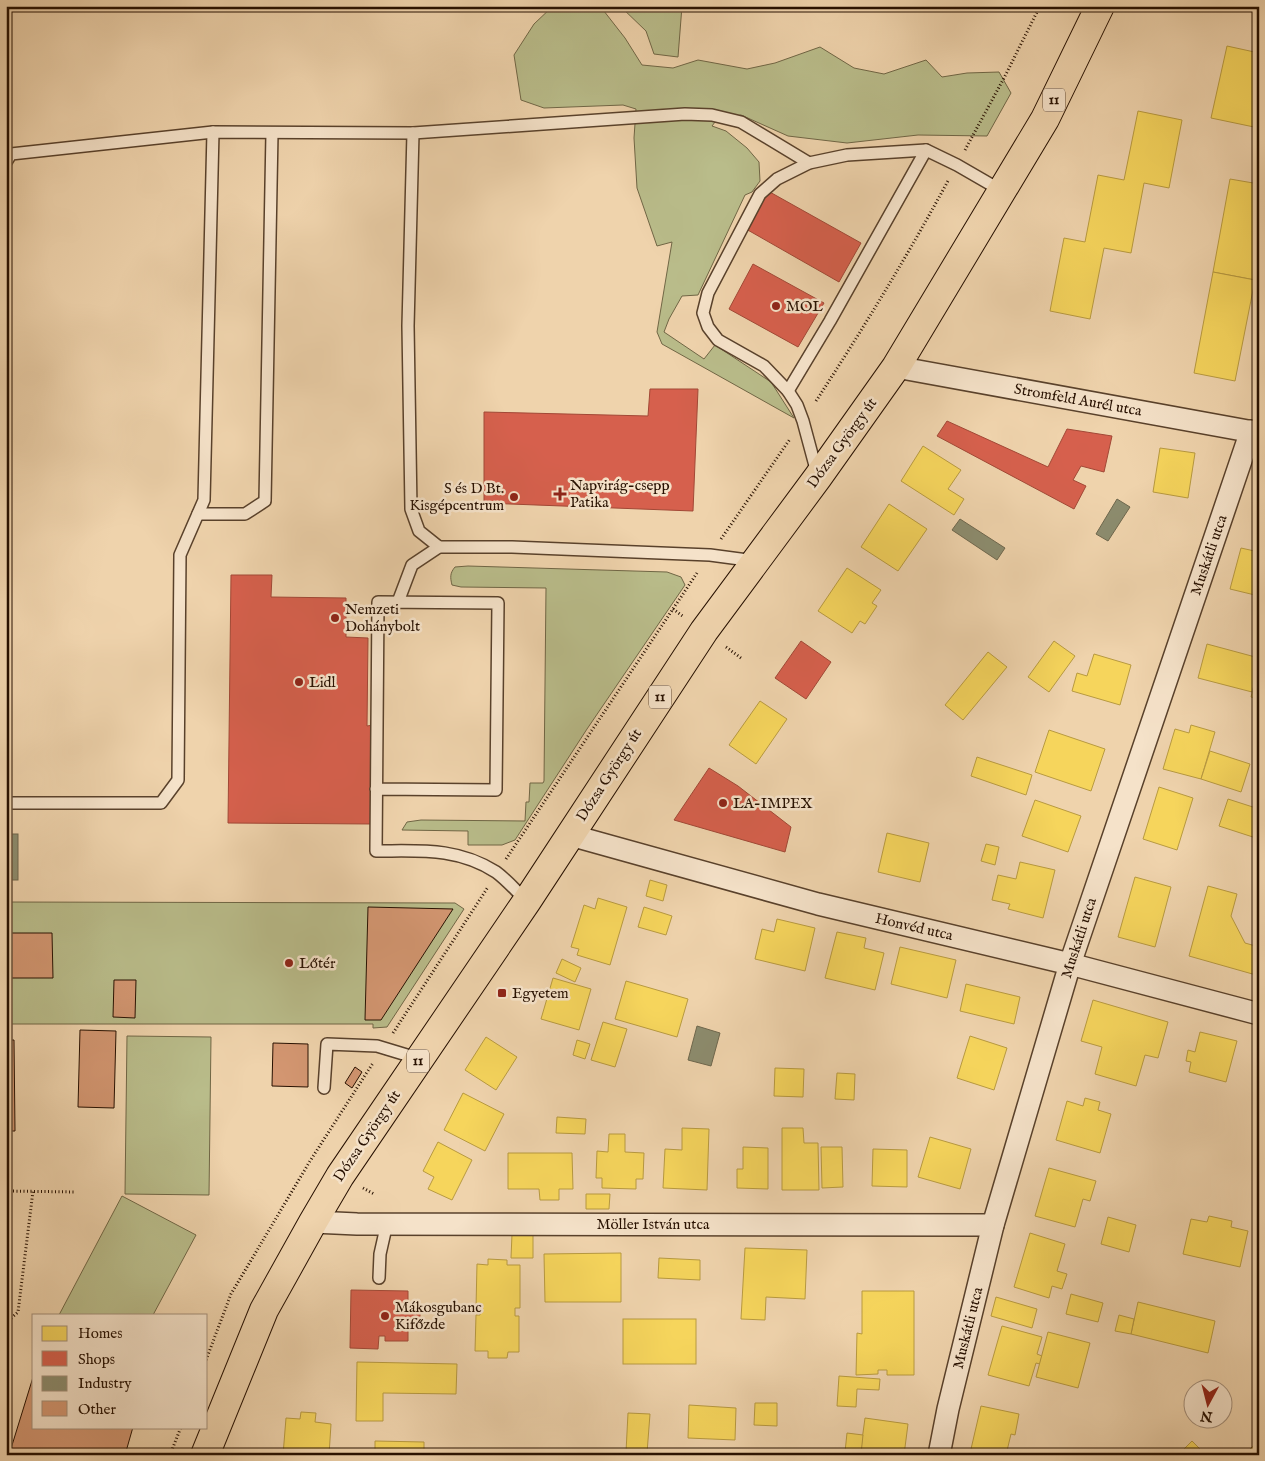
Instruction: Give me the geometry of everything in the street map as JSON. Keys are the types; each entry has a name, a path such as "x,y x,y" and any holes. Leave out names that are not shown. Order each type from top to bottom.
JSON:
{"main road":[{"name":"Dózsa György út","path":"205,1455 264,1310 340,1176 527,901 704,631 818,477 896,367 1045,119 1100,6"}],"street":[{"name":"Stromfeld Aurél utca","path":"896,367 1255,432"},
{"name":"Muskátli utca","path":"939,1455 948,1409 993,1225 1070,964 1255,432"},
{"name":"Honvéd utca","path":"570,835 818,904 1070,964 1259,1014"},
{"name":"Möller István utca","path":"313,1222 357,1224 993,1225"}],"lane":[{"path":"6,162 11,154 213,132 413,133 685,114 712,115 740,122 809,162"},
{"path":"6,803 161,803 178,780 180,555 204,500 213,132"},
{"path":"198,514 245,514 265,502 272,133"},
{"path":"413,133 408,326 411,509 419,530 439,547"},
{"path":"788,391 830,321 926,150"},
{"path":"818,477 803,421 797,405 788,391 764,366 718,340 708,327 703,312 708,293 760,194 777,179 809,162 847,155 926,150 957,165 1002,191"},
{"path":"398,602 412,565 439,547 512,547 710,555 755,561"},
{"path":"376,789 496,790 498,602 378,602 376,789 376,851 440,852 471,859 497,873 527,901"},
{"path":"324,1088 327,1044 377,1046 420,1058"},
{"path":"379,1278 380,1254 387,1223"}],"path":[{"path":"208,1355 231,1294 310,1161 497,873 840,365 957,165 1040,6"},
{"path":"6,1191 76,1192"},
{"path":"6,1323 18,1312 33,1191"},
{"path":"170,1455 181,1428"}],"green space":[{"path":"553,6 600,6 625,38 642,65 673,68 698,60 747,69 775,63 820,47 854,68 884,74 926,60 942,77 967,73 999,72 1011,93 987,136 918,135 847,143 788,136 741,115 715,122 712,126 726,131 747,148 759,162 760,181 752,192 745,195 698,295 682,296 664,332 704,359 715,345 771,382 794,418 662,344 657,332 672,242 657,246 637,188 634,138 636,109 623,105 544,108 521,100 514,55 534,24"},
{"path":"620,6 682,6 678,57 654,54 646,31"},
{"path":"455,567 667,572 681,577 685,585 587,729 515,840 502,845 468,845 468,831 402,830 407,822 421,820 525,821 530,783 543,783 544,781 546,588 461,587 452,585 451,575"},
{"path":"6,902 455,903 464,909 387,1027 373,1028 373,1024 6,1024"},
{"path":"127,1036 211,1037 209,1195 125,1194"},
{"path":"122,1196 196,1235 154,1314 60,1314"}],"building: Homes":[{"path":"1227,46 1259,53 1259,102 1254,127 1211,118"},
{"path":"1138,111 1182,120 1169,188 1144,183 1131,253 1104,248 1090,319 1050,311 1064,238 1085,242 1098,175 1124,180"},
{"path":"1230,179 1259,184 1259,258 1255,280 1213,272"},
{"path":"1213,272 1255,280 1235,381 1194,373"},
{"path":"1259,351 1259,368 1256,368"},
{"path":"923,446 961,470 948,489 964,499 954,515 901,481"},
{"path":"1160,448 1195,453 1188,498 1153,492"},
{"path":"889,504 927,529 898,571 861,547"},
{"path":"1241,548 1259,552 1257,560 1259,560 1259,596 1230,589"},
{"path":"847,568 881,590 872,603 877,606 865,624 860,621 852,633 818,611"},
{"path":"1054,641 1075,656 1049,692 1028,677"},
{"path":"1207,644 1259,658 1259,668 1252,692 1198,678"},
{"path":"988,652 1007,667 963,720 945,705"},
{"path":"1094,654 1131,665 1120,705 1072,691 1077,673 1087,676"},
{"path":"1257,675 1259,676 1259,699 1251,697"},
{"path":"760,701 787,719 756,764 729,745"},
{"path":"1191,725 1215,732 1201,779 1163,769 1175,729 1189,733"},
{"path":"1049,730 1105,749 1091,791 1035,772"},
{"path":"1210,751 1250,764 1241,792 1201,779"},
{"path":"977,757 1032,775 1026,795 971,776"},
{"path":"1159,787 1193,798 1177,850 1143,839"},
{"path":"1228,799 1259,809 1259,839 1219,826"},
{"path":"1035,800 1081,816 1068,852 1022,836"},
{"path":"887,833 929,843 920,882 878,872"},
{"path":"986,844 999,847 995,865 981,861"},
{"path":"1020,862 1055,870 1043,918 1008,909 1010,904 992,900 998,875 1016,879"},
{"path":"1135,877 1171,887 1155,947 1118,937"},
{"path":"650,880 667,885 663,901 646,896"},
{"path":"1208,886 1237,894 1231,916 1245,943 1259,947 1259,965 1256,975 1189,956"},
{"path":"598,898 627,907 610,965 577,955 579,949 571,947 584,905 595,909"},
{"path":"644,907 672,916 666,935 638,927"},
{"path":"777,919 815,928 805,971 755,959 762,929 774,932"},
{"path":"837,932 866,938 864,948 884,953 875,990 825,978"},
{"path":"900,947 956,960 947,998 891,984"},
{"path":"562,959 581,968 575,982 556,973"},
{"path":"553,978 591,989 579,1030 541,1019"},
{"path":"626,981 688,999 677,1037 615,1019"},
{"path":"966,984 1020,997 1014,1024 960,1011"},
{"path":"1093,1000 1168,1022 1158,1058 1145,1055 1136,1086 1095,1074 1102,1047 1081,1041"},
{"path":"603,1022 627,1029 615,1067 591,1060"},
{"path":"1200,1032 1237,1041 1226,1082 1189,1072 1191,1062 1186,1061 1188,1050 1195,1052"},
{"path":"970,1036 1007,1048 994,1090 957,1078"},
{"path":"486,1037 517,1057 496,1090 465,1070"},
{"path":"577,1040 590,1044 585,1059 573,1055"},
{"path":"775,1068 804,1069 803,1097 774,1096"},
{"path":"837,1073 855,1074 854,1100 835,1099"},
{"path":"463,1093 504,1114 485,1151 444,1130"},
{"path":"1085,1098 1100,1102 1098,1110 1111,1114 1100,1153 1056,1140 1067,1101 1083,1106"},
{"path":"557,1117 586,1119 585,1134 556,1133"},
{"path":"682,1128 709,1129 707,1190 663,1188 665,1149 682,1150"},
{"path":"782,1128 803,1128 804,1143 818,1143 819,1190 782,1190"},
{"path":"609,1134 625,1134 625,1152 644,1153 643,1179 636,1179 636,1189 602,1188 602,1178 596,1178 597,1151 608,1152"},
{"path":"930,1137 971,1149 960,1189 918,1177"},
{"path":"438,1142 472,1160 452,1200 428,1189 434,1177 423,1171"},
{"path":"743,1147 768,1148 768,1189 737,1188 737,1169 743,1169"},
{"path":"821,1147 842,1147 843,1187 822,1188"},
{"path":"873,1149 907,1150 907,1187 872,1186"},
{"path":"508,1153 572,1153 573,1189 559,1189 559,1200 540,1200 539,1189 508,1189"},
{"path":"1049,1168 1096,1181 1090,1201 1083,1199 1075,1227 1035,1216"},
{"path":"586,1194 610,1194 609,1209 586,1209"},
{"path":"1209,1216 1232,1221 1231,1227 1248,1231 1240,1267 1183,1254 1191,1219 1207,1222"},
{"path":"1108,1217 1136,1225 1129,1252 1101,1244"},
{"path":"1030,1233 1065,1244 1057,1271 1067,1274 1062,1289 1052,1286 1049,1298 1014,1287"},
{"path":"512,1234 533,1235 533,1258 511,1258"},
{"path":"745,1248 807,1250 805,1299 766,1297 765,1320 741,1319"},
{"path":"621,1253 621,1302 545,1302 544,1254"},
{"path":"659,1258 700,1260 700,1280 658,1278"},
{"path":"488,1259 507,1260 507,1265 520,1265 520,1308 515,1308 515,1316 519,1316 519,1352 508,1352 507,1358 488,1358 488,1351 475,1351 476,1315 480,1315 480,1308 476,1308 477,1264 488,1265"},
{"path":"862,1291 914,1291 914,1375 887,1375 887,1370 878,1370 878,1374 856,1375 857,1333 862,1334"},
{"path":"1071,1294 1103,1303 1098,1322 1066,1314"},
{"path":"996,1297 1037,1309 1032,1328 991,1316"},
{"path":"1138,1302 1215,1321 1208,1353 1131,1334"},
{"path":"1119,1315 1134,1319 1131,1334 1115,1331"},
{"path":"623,1319 696,1319 696,1364 623,1364"},
{"path":"1002,1326 1042,1337 1037,1354 1042,1356 1040,1364 1036,1363 1029,1386 988,1375"},
{"path":"1048,1332 1090,1343 1078,1388 1036,1377"},
{"path":"357,1362 457,1364 456,1394 383,1393 383,1421 356,1421"},
{"path":"839,1376 880,1379 879,1390 857,1389 856,1407 837,1406"},
{"path":"755,1403 777,1403 777,1426 754,1425"},
{"path":"689,1405 736,1408 735,1440 688,1438"},
{"path":"981,1406 1019,1414 1015,1435 1011,1434 1006,1455 997,1455 971,1449"},
{"path":"301,1412 316,1413 315,1422 331,1424 329,1455 283,1455 286,1418 300,1419"},
{"path":"628,1413 650,1414 647,1453 626,1452"},
{"path":"865,1418 908,1424 904,1455 860,1455"},
{"path":"847,1433 863,1435 861,1454 845,1452"},
{"path":"375,1441 424,1442 424,1455 375,1455"},
{"path":"1192,1441 1206,1455 1178,1455"},
{"path":"1253,1446 1259,1451 1259,1455 1244,1455"}],"building: Shops":[{"path":"768,191 861,243 839,282 746,229"},
{"name":"MOL","path":"753,264 824,303 798,347 729,309"},
{"path":"650,389 698,389 693,511 484,503 484,412 648,416"},
{"path":"947,421 1048,467 1067,429 1112,436 1104,472 1081,466 1073,480 1086,486 1074,509 937,436"},
{"name":"Lidl","path":"231,575 272,575 271,597 346,598 346,637 368,638 367,726 373,725 372,824 228,823"},
{"path":"801,641 831,662 806,699 775,678"},
{"name":"LA-IMPEX","path":"709,768 738,786 791,827 785,852 674,820"},
{"name":"Mákosgubanc Kifőzde","path":"351,1290 408,1291 408,1308 420,1308 420,1324 408,1324 408,1341 385,1341 385,1336 379,1336 378,1349 350,1348"}],"building: Industry":[{"path":"1117,499 1130,507 1108,541 1096,534"},
{"path":"960,519 1005,548 997,560 952,530"},
{"path":"6,834 18,834 18,880 6,880"},
{"path":"697,1026 720,1033 711,1066 688,1060"}],"building: Other":[{"path":"368,907 453,909 381,1020 365,1020"},
{"path":"6,933 52,933 53,978 6,978"},
{"path":"114,980 136,980 135,1018 113,1017"},
{"path":"80,1030 116,1031 114,1108 78,1107"},
{"path":"6,1040 14,1040 15,1131 6,1131"},
{"path":"273,1043 308,1044 308,1087 272,1086"},
{"path":"355,1067 362,1072 352,1088 345,1083"},
{"path":"32,1380 32,1428 133,1428 125,1455 9,1455"}],"place":[{"name":"MOL","path":"776,306"},
{"name":"Napvirág-csepp Patika","path":"560,494"},
{"name":"S és D Bt. Kisgépcentrum","path":"514,497"},
{"name":"Nemzeti Dohánybolt","path":"335,618"},
{"name":"Lidl","path":"299,682"},
{"name":"LA-IMPEX","path":"723,803"},
{"name":"Lőtér","path":"289,963"},
{"name":"Egyetem","path":"502,993"},
{"name":"Mákosgubanc Kifőzde","path":"385,1316"}]}
